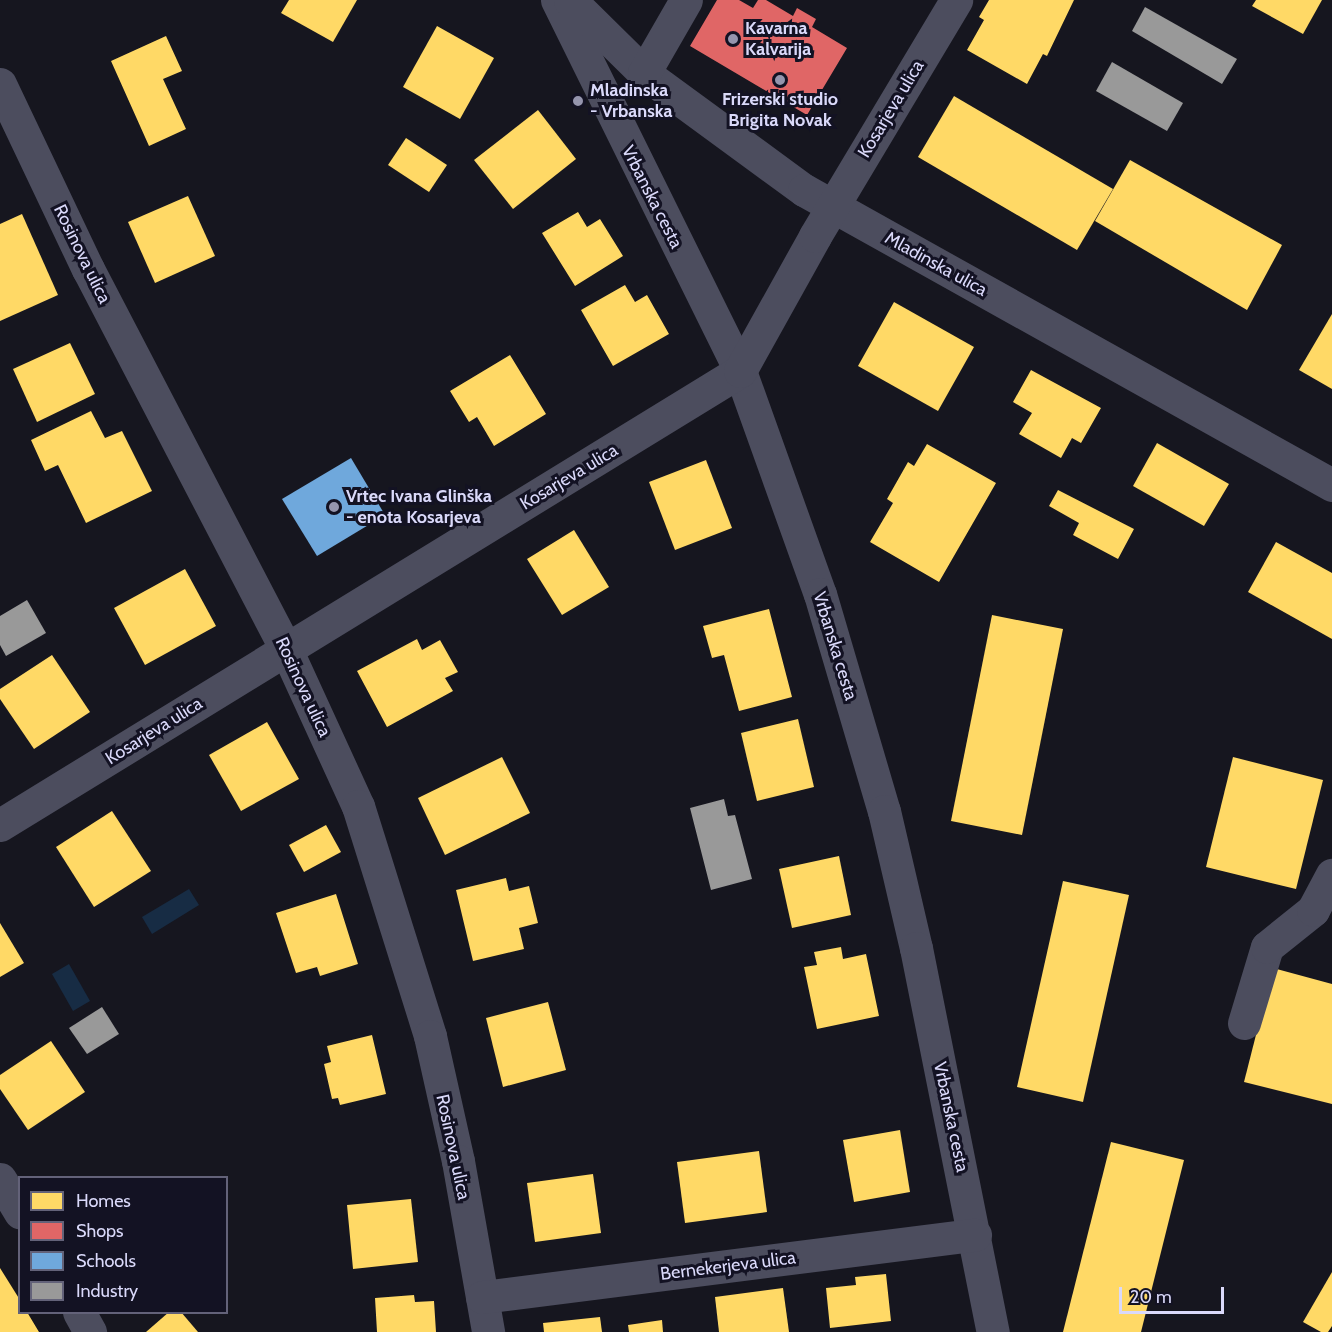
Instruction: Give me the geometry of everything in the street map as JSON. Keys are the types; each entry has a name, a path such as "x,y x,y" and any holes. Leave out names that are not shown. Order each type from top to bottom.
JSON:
{"street":[{"name":"Vrbanska cesta","path":"556,0 740,371 820,594 884,810 975,1235 993,1332"},
{"name":"Mladinska ulica","path":"570,0 644,73 804,190 1332,486"},
{"path":"644,73 686,0"},
{"name":"Kosarjeva ulica","path":"0,825 740,371 956,0"},
{"name":"Rosinova ulica","path":"0,84 88,269 286,649 358,806 389,898 430,1036 488,1332"},
{"path":"1244,1023 1267,947 1313,910 1332,874"},
{"path":"0,1179 18,1209"},
{"name":"Bernekerjeva ulica","path":"482,1297 975,1235"},
{"path":"80,1314 90,1332"}],"water":[{"path":"189,889 199,905 152,934 142,917"},
{"path":"69,964 90,1001 73,1011 52,974"}],"building: Homes":[{"path":"289,0 357,0 333,42 281,13"},
{"path":"989,0 1074,0 1047,56 1043,54 1027,84 967,50 984,20 979,17"},
{"path":"1256,0 1322,0 1303,34 1252,6"},
{"path":"437,26 494,58 460,119 403,87"},
{"path":"166,36 182,71 163,79 186,129 149,146 111,61"},
{"path":"954,96 1113,189 1077,250 918,157"},
{"path":"538,110 576,159 513,209 474,160"},
{"path":"406,138 447,165 429,192 388,165"},
{"path":"1130,160 1282,245 1247,310 1095,221"},
{"path":"188,196 215,256 155,283 128,222"},
{"path":"578,212 587,227 600,219 623,256 575,286 542,233"},
{"path":"22,214 58,295 0,321 0,224"},
{"path":"625,285 635,302 647,295 669,334 613,366 581,310"},
{"path":"894,302 974,347 938,411 858,366"},
{"path":"1332,314 1332,389 1299,370"},
{"path":"70,343 95,394 37,422 13,369"},
{"path":"510,355 546,414 494,446 477,417 469,422 450,391"},
{"path":"1031,370 1101,408 1081,443 1072,438 1061,458 1019,434 1032,413 1013,402"},
{"path":"91,411 105,438 122,431 152,491 86,523 58,465 45,471 31,440"},
{"path":"1157,443 1229,484 1204,526 1133,486"},
{"path":"927,444 996,483 939,582 870,542 893,503 887,499 908,462 914,466"},
{"path":"706,460 732,528 675,550 649,482"},
{"path":"1058,490 1134,529 1118,559 1073,535 1079,523 1049,506"},
{"path":"574,530 609,587 562,615 527,559"},
{"path":"1276,542 1332,573 1332,639 1248,592"},
{"path":"185,569 216,626 145,665 114,608"},
{"path":"769,609 792,697 739,711 724,655 712,658 703,626"},
{"path":"992,615 1063,629 1022,835 951,821"},
{"path":"417,639 422,650 440,640 458,672 445,678 453,691 387,727 357,671"},
{"path":"52,655 90,712 34,749 0,699 0,689"},
{"path":"798,719 814,787 757,801 741,733"},
{"path":"267,722 299,779 241,811 209,755"},
{"path":"502,757 530,813 445,855 418,798"},
{"path":"1233,757 1323,780 1296,889 1206,867"},
{"path":"112,811 151,871 94,907 56,847"},
{"path":"326,825 341,852 304,872 289,845"},
{"path":"839,856 851,915 792,928 779,869"},
{"path":"506,878 509,891 529,886 538,923 519,928 524,949 473,961 456,890"},
{"path":"1063,881 1129,895 1083,1102 1017,1087"},
{"path":"336,894 358,964 320,976 317,967 296,973 276,913"},
{"path":"0,923 24,963 0,977"},
{"path":"841,947 843,959 866,954 879,1016 817,1029 804,967 817,965 814,952"},
{"path":"1273,968 1332,984 1332,1104 1244,1082"},
{"path":"548,1002 566,1070 503,1087 486,1018"},
{"path":"372,1035 386,1094 340,1105 338,1098 332,1099 324,1064 331,1062 327,1046"},
{"path":"51,1041 85,1092 28,1130 0,1089 0,1075"},
{"path":"900,1130 910,1192 854,1202 843,1140"},
{"path":"1111,1142 1184,1160 1141,1332 1063,1332"},
{"path":"759,1151 767,1212 685,1223 677,1162"},
{"path":"593,1174 601,1233 535,1242 527,1183"},
{"path":"411,1199 418,1262 353,1269 347,1205"},
{"path":"0,1268 18,1297 18,1314 28,1314 39,1332 0,1332"},
{"path":"1332,1272 1332,1326 1328,1332 1321,1332 1303,1322"},
{"path":"886,1274 891,1321 830,1328 826,1288 856,1285 855,1277"},
{"path":"783,1288 789,1332 719,1332 715,1297"},
{"path":"414,1295 415,1302 434,1301 436,1332 377,1332 375,1298"},
{"path":"167,1314 183,1314 198,1332 146,1332"},
{"path":"600,1317 602,1332 544,1332 543,1323"},
{"path":"662,1320 663,1332 629,1332 628,1325"}],"building: Shops":[{"path":"717,0 739,0 753,8 758,0 766,0 793,16 797,8 816,19 812,27 847,48 807,115 690,46"}],"building: Schools":[{"name":"Vrtec Ivana Glinška - enota Kosarjeva","path":"351,458 385,515 317,556 282,499"}],"building: Industry":[{"path":"1145,7 1237,59 1222,84 1132,31"},
{"path":"1112,62 1183,103 1167,131 1096,91"},
{"path":"27,600 46,633 6,656 0,645 0,616"},
{"path":"724,799 728,816 735,815 752,879 711,890 690,808"},
{"path":"102,1007 119,1034 87,1054 69,1028"}],"place":[{"name":"Kavarna Kalvarija","path":"733,39"},
{"name":"Frizerski studio Brigita Novak","path":"780,80"},
{"name":"Mladinska - Vrbanska","path":"578,101"},
{"name":"Vrtec Ivana Glinška - enota Kosarjeva","path":"334,507"}]}
